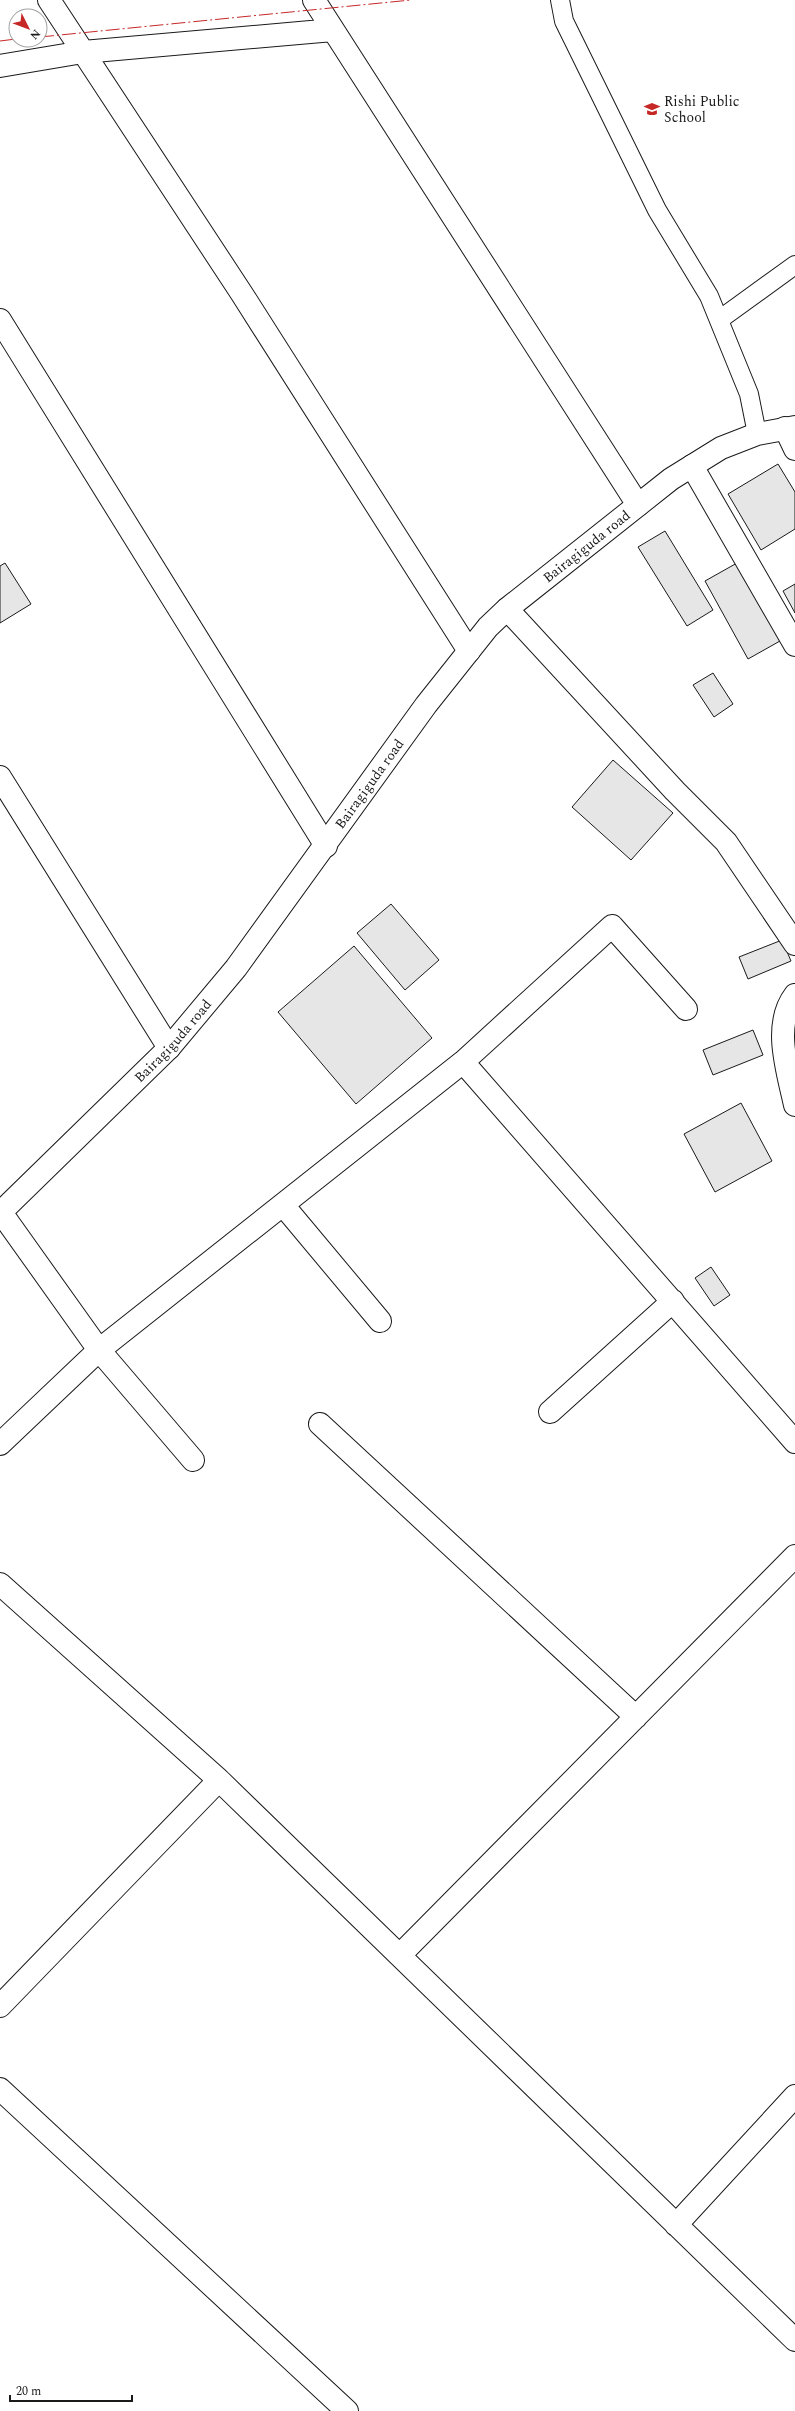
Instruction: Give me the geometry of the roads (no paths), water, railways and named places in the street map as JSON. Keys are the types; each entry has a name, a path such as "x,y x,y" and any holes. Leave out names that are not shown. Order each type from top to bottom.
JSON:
{"street":[{"path":"49,0 242,294 469,651"},
{"path":"314,0 638,505"},
{"path":"0,66 83,52 334,30"},
{"path":"0,320 326,846"},
{"path":"790,428 795,449"},
{"name":"Bairagiguda road","path":"0,1212 169,1048 236,968 326,846 426,705 469,651 506,609 671,479 721,448 757,434 790,428"},
{"path":"692,466 795,645"},
{"path":"506,609 670,785 726,842 795,944"},
{"path":"0,776 169,1048"},
{"path":"0,1444 99,1350 463,1062 612,926 686,1009"},
{"path":"795,995 784,1022 783,1046 795,1105"},
{"path":"463,1062 795,1442"},
{"path":"283,1205 380,1321"},
{"path":"0,1212 99,1350 193,1460"},
{"path":"550,1412 673,1301"},
{"path":"320,1424 636,1717"},
{"path":"400,1955 795,1556"},
{"path":"0,1584 219,1780 795,2340"},
{"path":"0,2006 219,1780"},
{"path":"0,2089 347,2411"},
{"path":"676,2225 795,2096"}],"lane":[{"path":"560,0 564,21 656,210 709,296 749,394 757,434"},
{"path":"719,320 795,265"}],"place":[{"name":"Rishi Public School","path":"652,109"}]}
